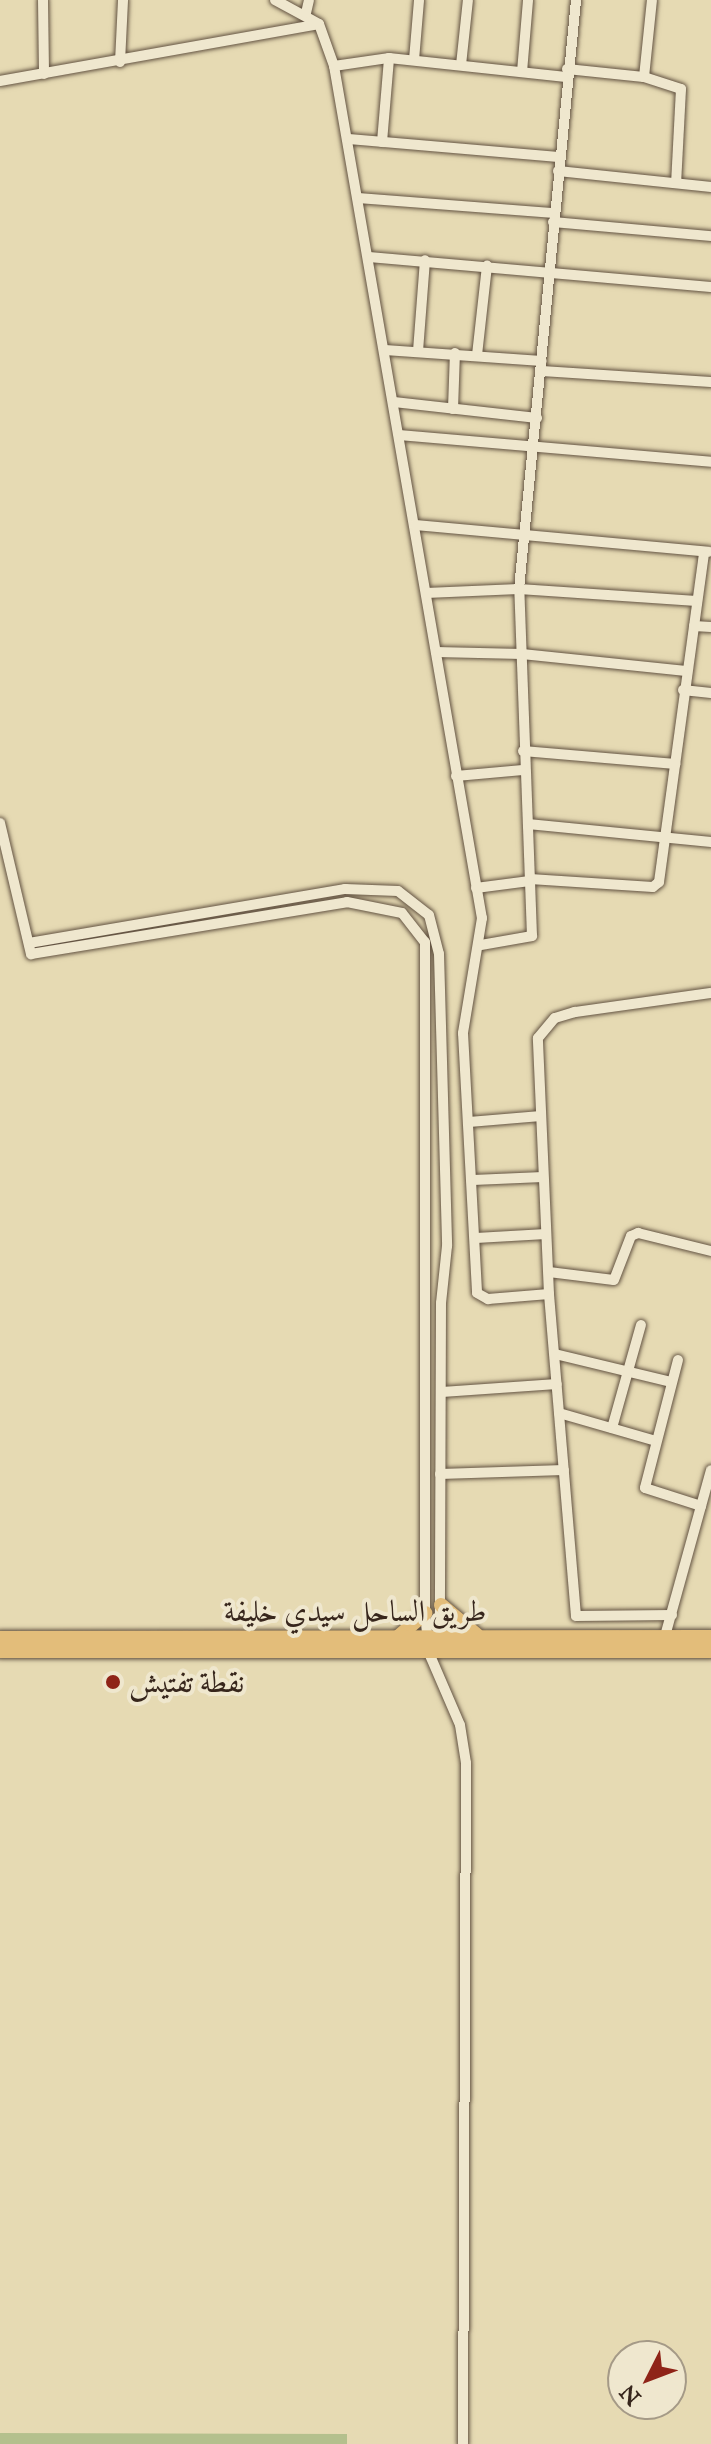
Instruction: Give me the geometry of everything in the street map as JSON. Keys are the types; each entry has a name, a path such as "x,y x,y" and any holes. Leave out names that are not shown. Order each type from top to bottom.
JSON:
{"highway":[{"path":"441,1605 481,1637"},
{"path":"398,1637 425,1613"},
{"name":"طريق الساحل سيدي خليفة","path":"0,1638 711,1637"},
{"path":"0,1651 435,1657 711,1651"}],"street":[{"path":"43,0 44,74"},
{"path":"120,62 123,0"},
{"path":"275,0 306,13 319,24 334,66 476,888 481,945 463,1033 481,1298 549,1294"},
{"path":"306,13 309,0"},
{"path":"414,60 419,0"},
{"path":"461,65 468,0"},
{"path":"522,72 528,0"},
{"path":"481,945 531,938 519,589 542,366 566,73 576,0"},
{"path":"644,77 652,0"},
{"path":"0,81 120,62 319,24"},
{"path":"382,142 389,58"},
{"path":"334,66 389,58 522,72 644,77 674,84 684,97 676,183"},
{"path":"348,139 559,157"},
{"path":"558,171 711,187"},
{"path":"358,198 711,236"},
{"path":"369,257 548,269 711,287"},
{"path":"418,351 425,260"},
{"path":"477,355 487,266"},
{"path":"385,350 477,355 542,366 711,382"},
{"path":"453,409 455,353"},
{"path":"394,402 537,418"},
{"path":"399,435 711,462"},
{"path":"415,525 708,552 683,690 659,882 653,887 530,880 476,888"},
{"path":"426,593 519,589 697,601"},
{"path":"694,626 711,627"},
{"path":"436,652 522,654 686,671"},
{"path":"683,690 711,693"},
{"path":"523,751 675,764"},
{"path":"456,776 523,770"},
{"path":"0,823 30,949"},
{"path":"528,824 711,842"},
{"path":"30,949 345,889 384,888 409,895 434,926 439,954 442,1190 447,1246 443,1282 441,1605 434,1636 435,1657 464,1737 466,1763 463,2444"},
{"path":"345,889 347,902"},
{"path":"30,949 347,902 402,913 425,942 429,1191 425,1613 434,1636"},
{"path":"576,1636 549,1294 538,1038 555,1018 711,993"},
{"path":"469,1122 541,1116"},
{"path":"473,1180 543,1177"},
{"path":"429,1191 442,1190"},
{"path":"549,1272 614,1280 631,1236 638,1233 711,1251"},
{"path":"476,1238 546,1234"},
{"path":"428,1280 443,1282"},
{"path":"612,1428 641,1325"},
{"path":"555,1354 672,1382"},
{"path":"678,1360 656,1441 648,1492 701,1506"},
{"path":"442,1392 557,1384"},
{"path":"559,1413 656,1441"},
{"path":"440,1474 564,1470"},
{"path":"665,1636 711,1470"},
{"path":"576,1616 672,1615"}],"green space":[{"path":"0,2433 347,2434 347,2444 0,2444"}],"place":[{"name":"نقطة تفتيش","path":"113,1682"}]}
